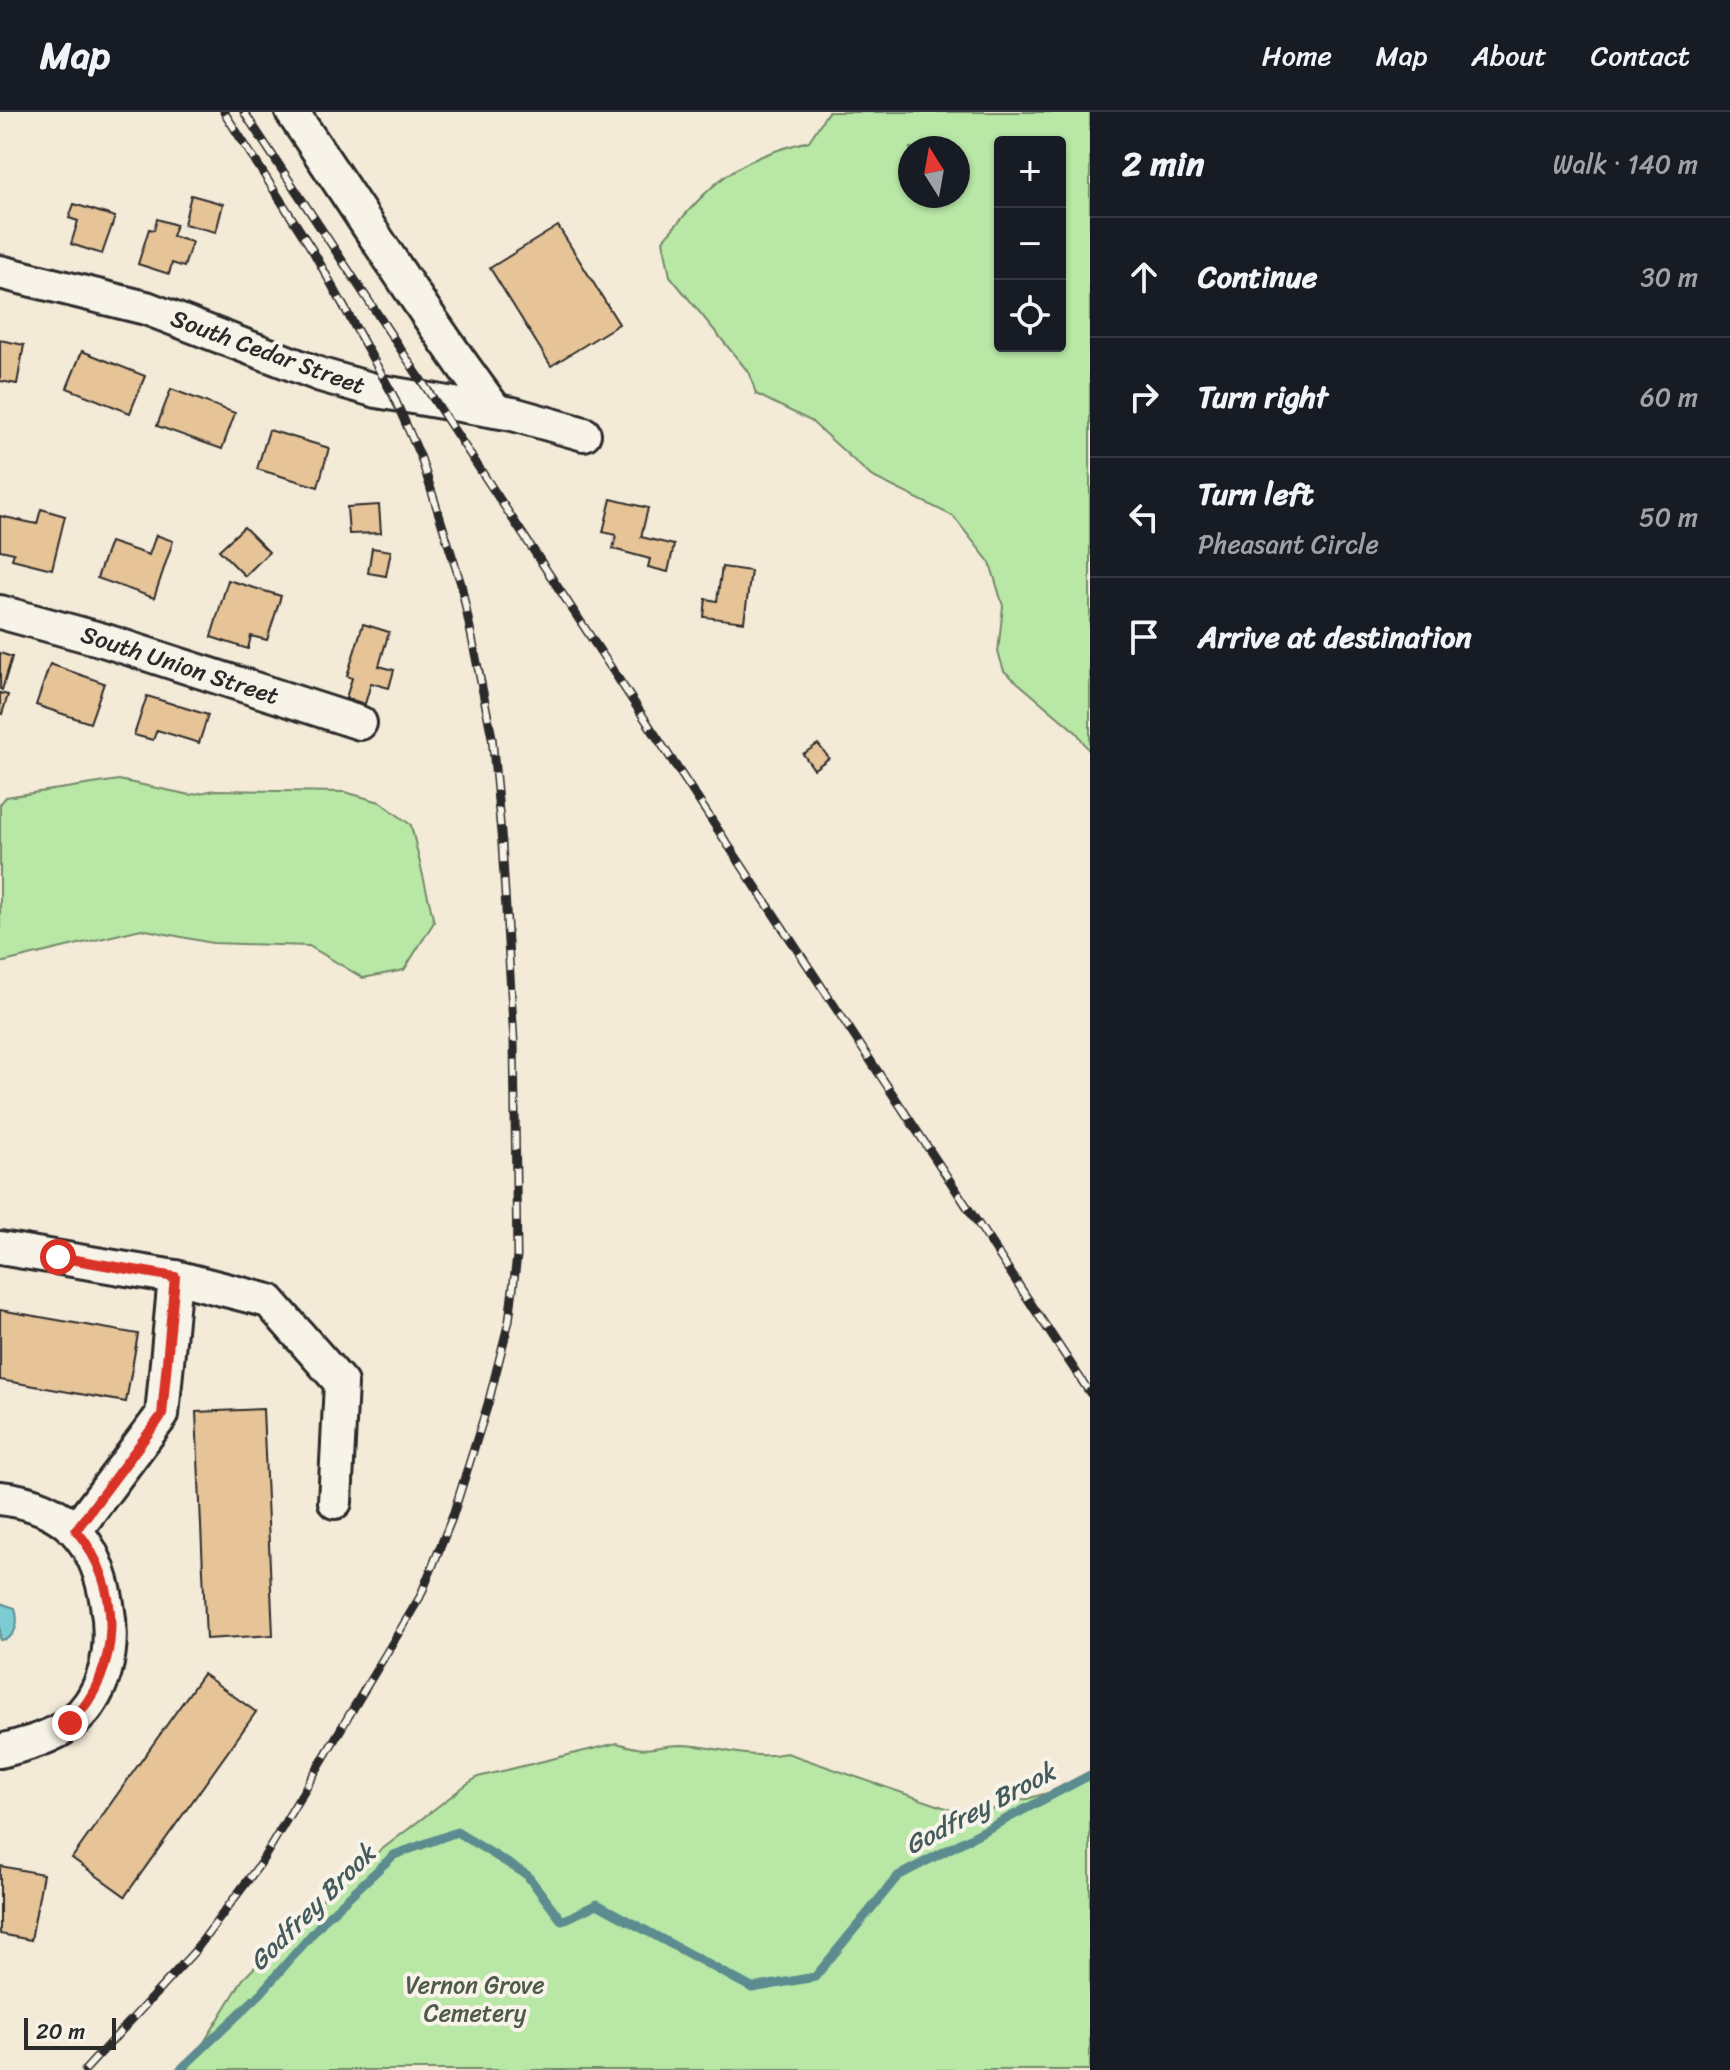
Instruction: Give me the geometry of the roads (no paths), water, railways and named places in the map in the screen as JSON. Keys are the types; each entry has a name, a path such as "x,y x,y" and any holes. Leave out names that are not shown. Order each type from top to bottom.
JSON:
{"street":[{"path":"292,112 401,270 445,343 496,411"},
{"name":"South Cedar Street","path":"0,272 146,308 302,368 361,387 438,404 496,411 584,434"},
{"name":"South Union Street","path":"0,612 103,640 360,723"},
{"path":"0,1248 175,1277 269,1301 341,1383 335,1502"},
{"path":"76,1530 162,1415 175,1277"},
{"path":"0,1498 13,1499 59,1518 76,1530 99,1563 112,1632 110,1657 90,1704 70,1723 40,1741 0,1751"}],"water":[{"path":"0,1603 15,1608 17,1619 10,1637 0,1640"}],"waterway":[{"name":"Godfrey Brook","path":"180,2070 260,1994 326,1918 394,1855 457,1832 527,1875 562,1921 597,1904 752,1988 815,1977 898,1876 1090,1775"}],"railway":[{"path":"85,2070 194,1952 260,1864 420,1597 452,1518 488,1404 509,1321 517,1256 514,1041 502,844 492,737 461,584 421,458 393,395 313,251 224,112"},
{"path":"244,112 1090,1393"}],"park label":[{"name":"Vernon Grove Cemetery","path":"475,1999"}]}
